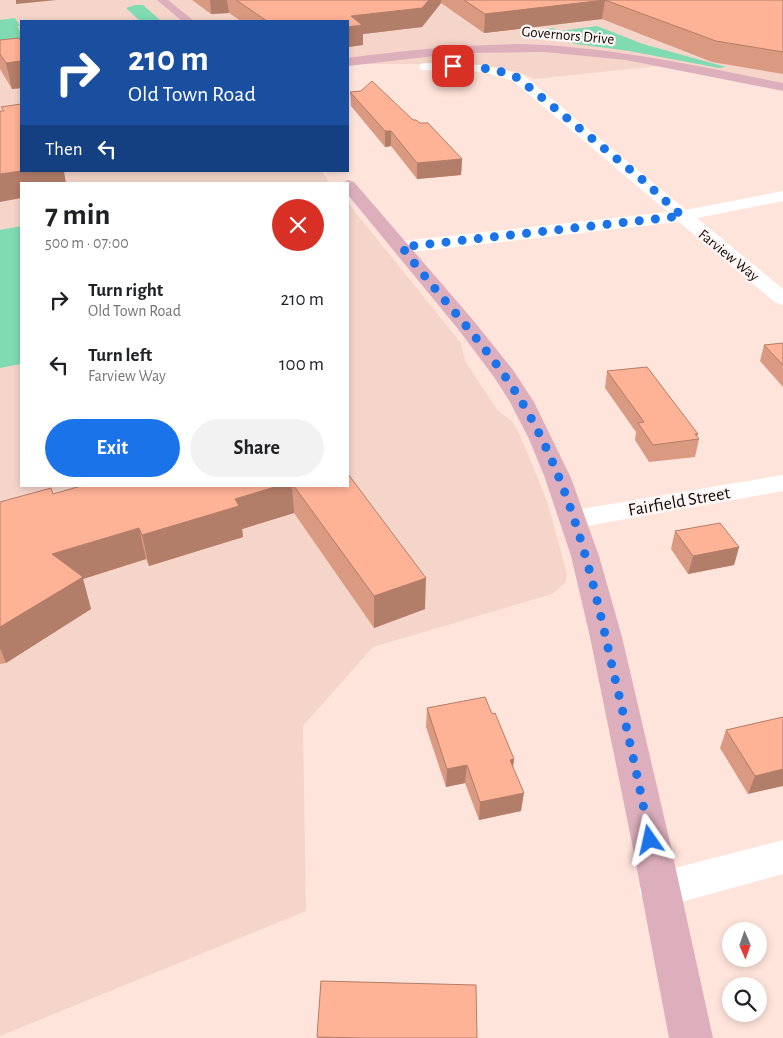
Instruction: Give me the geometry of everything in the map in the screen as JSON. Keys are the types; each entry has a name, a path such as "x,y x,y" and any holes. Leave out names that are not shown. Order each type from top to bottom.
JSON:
{"main road":[{"path":"162,0 187,20"},
{"name":"Governors Drive","path":"349,62 454,49 554,49 626,56 783,86"},
{"path":"337,172 345,182"},
{"path":"349,186 402,247 477,339 520,399 553,462 575,520 597,596 644,807 659,890 691,1038"}],"street":[{"name":"Farview Way","path":"425,67 453,66 488,69 506,72 518,78 644,181 682,216 783,299"},
{"path":"402,247 682,216 783,196"},
{"name":"Fairfield Street","path":"575,520 783,482"},
{"path":"659,890 783,857"}],"shaded area":[{"path":"0,0 783,0 783,84 678,64 534,79 518,72 460,64 349,64 349,20 20,20 20,172 322,172 329,182 20,182 20,487 349,487 349,204 461,343 465,361 498,411 512,421 520,435 547,501 567,574 565,583 552,594 373,647 303,726 306,911 0,1036"}],"green space":[{"path":"143,5 160,20 139,20 126,8"},
{"path":"15,18 20,26 17,26 20,31 20,60 0,62 0,20"},
{"path":"597,26 643,44 726,67 719,68 629,51 576,44 536,31 547,32 547,29 553,28 559,31"},
{"path":"20,226 20,364 0,368 0,230"}],"building":[{"path":"236,0 429,0 422,8 351,16 362,25 349,27 349,20 266,20"},
{"path":"464,0 605,0 485,14"},
{"path":"605,0 783,0 783,52 716,41"},
{"path":"19,38 20,61 6,63 0,54 0,40"},
{"path":"372,81 413,120 420,123 428,123 462,159 417,163 391,131 385,131 350,92 361,91"},
{"path":"20,104 20,171 0,174 0,111 4,111 1,107"},
{"path":"783,343 783,365 764,345"},
{"path":"647,367 698,434 695,434 699,439 653,445 638,423 644,422 607,371"},
{"path":"349,475 426,578 374,596 295,487 349,487"},
{"path":"78,487 275,487 235,499 239,506 142,535 139,528 52,554 83,577 0,627 0,502 51,488 53,494"},
{"path":"720,523 739,547 693,556 675,531"},
{"path":"485,697 492,714 495,713 514,759 510,760 524,793 480,802 467,765 447,769 427,708"},
{"path":"783,717 783,769 755,776 726,730"},
{"path":"321,981 476,985 477,1038 317,1037"}],"route":[{"path":"453,66 506,72 518,78 644,181 682,216 402,247 493,359 510,384 544,443 564,488 582,541 597,596 650,840"}]}
